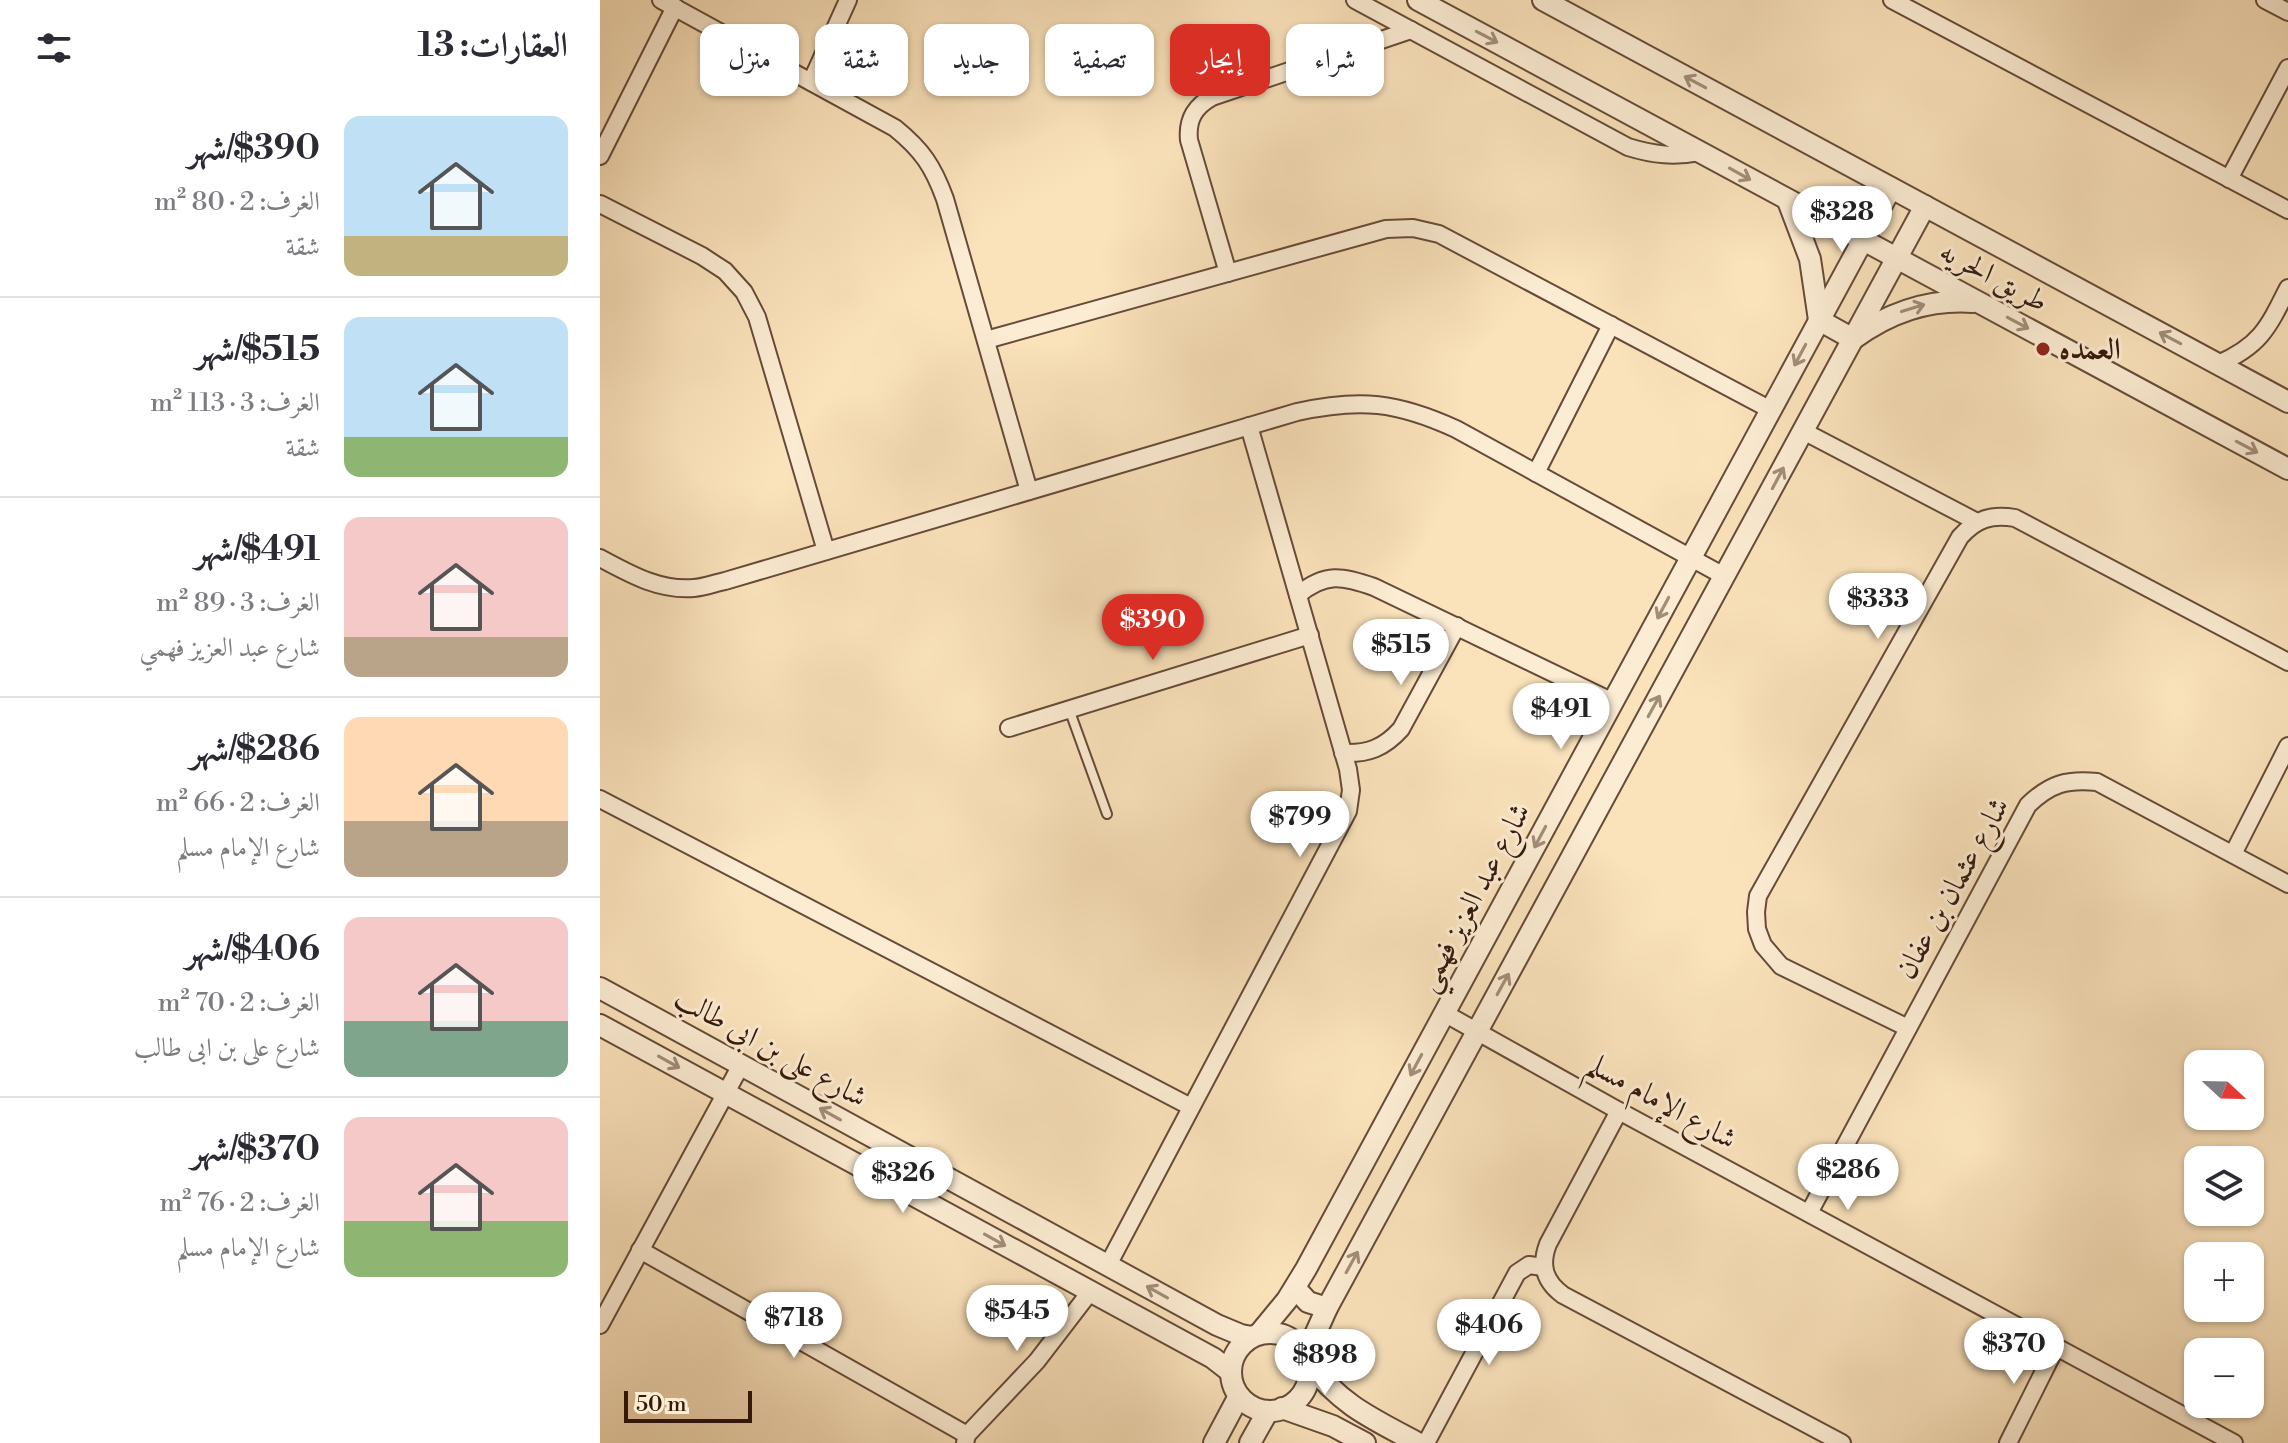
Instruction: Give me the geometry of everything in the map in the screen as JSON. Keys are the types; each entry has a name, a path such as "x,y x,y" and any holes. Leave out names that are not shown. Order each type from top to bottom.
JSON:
{"street":[{"path":"811,82 848,0"},
{"path":"1355,0 1628,147 1652,154 1677,156 1701,152"},
{"name":"طريق الحريه","path":"1418,0 2288,469"},
{"name":"طريق الحريه","path":"1543,0 2288,402"},
{"path":"1892,0 2288,210"},
{"path":"2265,0 2288,12"},
{"path":"600,156 668,4 895,128 918,147 935,171 1029,491"},
{"path":"1228,273 1189,140 1188,129 1195,109 1212,97 1411,30"},
{"path":"2229,179 2288,68"},
{"name":"شارع عبد العزيز فهمي","path":"1256,1336 1295,1288 1891,188"},
{"path":"1788,201 1810,259 1819,320 1853,339"},
{"path":"600,204 702,256 725,271 744,292 757,317 826,551"},
{"path":"1218,1436 1238,1433 1249,1443 1275,1409 1291,1404 1304,1389 1308,1370 1306,1359 1327,1308 1925,206"},
{"path":"986,340 1386,229 1413,228 1439,234 1771,410"},
{"path":"2218,364 2241,355 2260,339 2288,288"},
{"path":"1853,339 1906,309 1942,302 1979,302"},
{"path":"1536,473 1611,325"},
{"path":"600,558 636,577 665,587 695,588 1249,426 1329,405 1362,403 1395,406 1436,420 1724,576"},
{"path":"1108,1265 1348,811 1351,790 1343,753 1249,426"},
{"path":"1803,431 1977,522"},
{"path":"1908,1028 1781,966 1763,945 1757,929 1756,912 1758,896 1960,537 1970,525 1984,518 2015,518 2288,662"},
{"path":"1298,595 1311,584 1326,578 1342,577 1382,590 1613,702"},
{"path":"1343,753 1360,754 1376,750 1395,736 1457,626"},
{"path":"1009,728 1310,635"},
{"path":"2233,854 2288,746"},
{"name":"شارع عثمان بن عفان","path":"1809,1213 2028,805 2042,792 2078,780 2097,782 2288,884"},
{"path":"600,799 1191,1107"},
{"name":"شارع على بن ابى طالب","path":"600,988 1203,1317 1230,1331 1256,1336"},
{"name":"شارع الإمام مسلم","path":"1444,1013 1619,1111 2234,1443"},
{"name":"شارع على بن ابى طالب","path":"600,1025 1189,1345 1231,1372"},
{"path":"600,1325 741,1065"},
{"path":"1619,1111 1543,1255 1546,1278 1563,1295 1842,1443"},
{"path":"640,1250 966,1439 1037,1361 1090,1292"},
{"path":"1426,1443 1517,1273 1529,1265 1543,1267"},
{"path":"1295,1288 1308,1302 1327,1308"},
{"path":"1189,1345 1201,1334 1203,1317"},
{"path":"1365,1443 1317,1419 1252,1406 1239,1396 1232,1381 1234,1355 1256,1336 1268,1333 1286,1337 1294,1342 1327,1386 1358,1411 1418,1443"},
{"path":"2008,1443 2056,1347"},
{"path":"1218,1436 1239,1396"},
{"path":"1346,1433 1347,1422 1358,1411"}],"lane":[{"path":"1069,709 1107,814"}],"place":[{"name":"العمده","path":"2043,349"}]}
